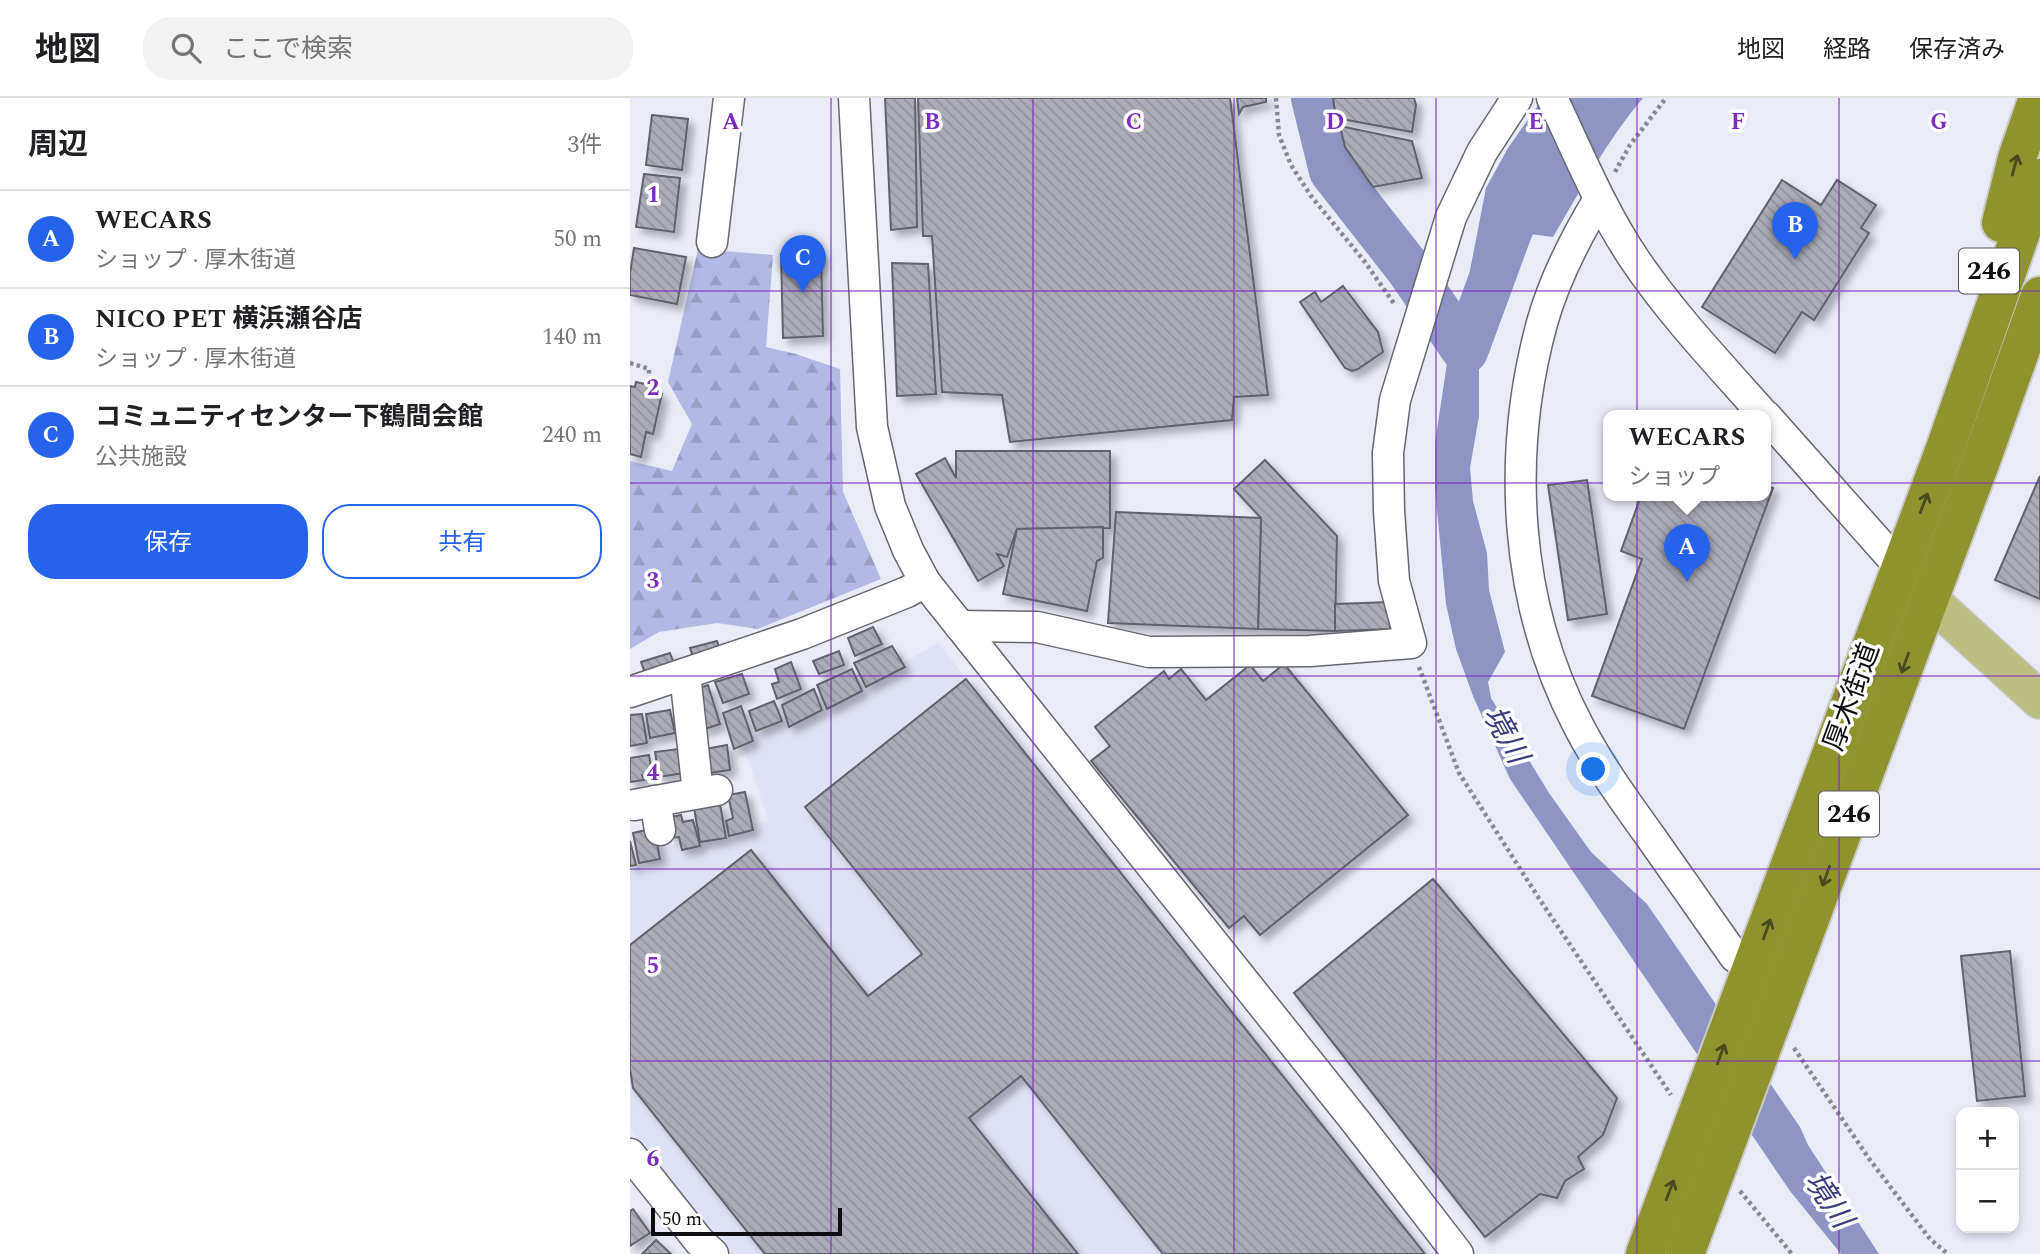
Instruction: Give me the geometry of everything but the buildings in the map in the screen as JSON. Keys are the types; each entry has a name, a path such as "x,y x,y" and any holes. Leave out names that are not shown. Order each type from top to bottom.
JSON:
{"highway":[{"name":"246","path":"1946,446 2017,158 2038,98"},
{"name":"厚木街道","path":"1646,1254 1686,1106 1900,567 1946,446 2039,181"},
{"name":"厚木街道","path":"1685,1254 1725,1147 1780,1035 1929,599 2040,296"},
{"name":"246","path":"1982,458 2040,334"}],"main road":[{"path":"1900,567 1929,599 2040,700"}],"street":[{"path":"712,242 729,98"},
{"path":"854,98 872,426 890,506 908,550 925,582 1357,1123 1458,1254"},
{"path":"960,626 1037,627 1149,652 1310,651 1411,643 1394,581 1388,453 1395,400 1451,217 1482,152 1517,98"},
{"path":"1552,98 1597,194 1633,257 1654,287 1760,410"},
{"path":"1597,194 1543,322 1525,418 1521,479 1522,540 1533,598 1551,663 1577,724 1611,781 1739,975"},
{"path":"1771,423 1900,567"},
{"path":"630,692 803,634 907,592 925,582"},
{"path":"650,812 707,791 685,674"},
{"path":"630,1154 699,1241 713,1254"}],"path":[{"path":"1276,98 1279,135 1291,165 1311,196 1418,323"},
{"path":"1597,194 1666,98"},
{"path":"630,363 649,369 649,380"},
{"path":"1411,643 1459,773 1540,900 1686,1106"},
{"path":"1780,1035 1930,1239 1948,1254"},
{"path":"1737,1186 1792,1254"}],"shaded area":[{"path":"938,643 1428,1254 726,1254 639,1152 630,1124 630,856 768,820 742,741"}],"green space":[{"path":"698,249 773,255 766,347 840,369 843,492 881,579 758,629 717,623 659,632 630,649 630,461 672,471 692,424 668,382"}],"water":[{"path":"1543,98 1643,98 1606,148 1553,237 1530,234 1497,241 1479,338 1479,416 1470,468 1473,501 1487,553 1489,590 1505,652 1488,682 1491,698 1549,793 1591,852 1647,904 1800,1127 1808,1145 1879,1254 1841,1254 1790,1191 1510,779 1473,696 1456,649 1446,604 1435,489 1435,443 1447,363 1465,296 1486,188 1508,148"}],"waterway":[{"path":"1314,98 1332,171 1408,268 1465,351"},
{"name":"境川","path":"1467,346 1510,229 1539,171 1588,98"}],"place":[{"name":"NICO PET 横浜瀬谷店","path":"1795,260"},
{"name":"コミュニティセンター下鶴間会館","path":"803,293"},
{"name":"WECARS","path":"1687,582"}]}
